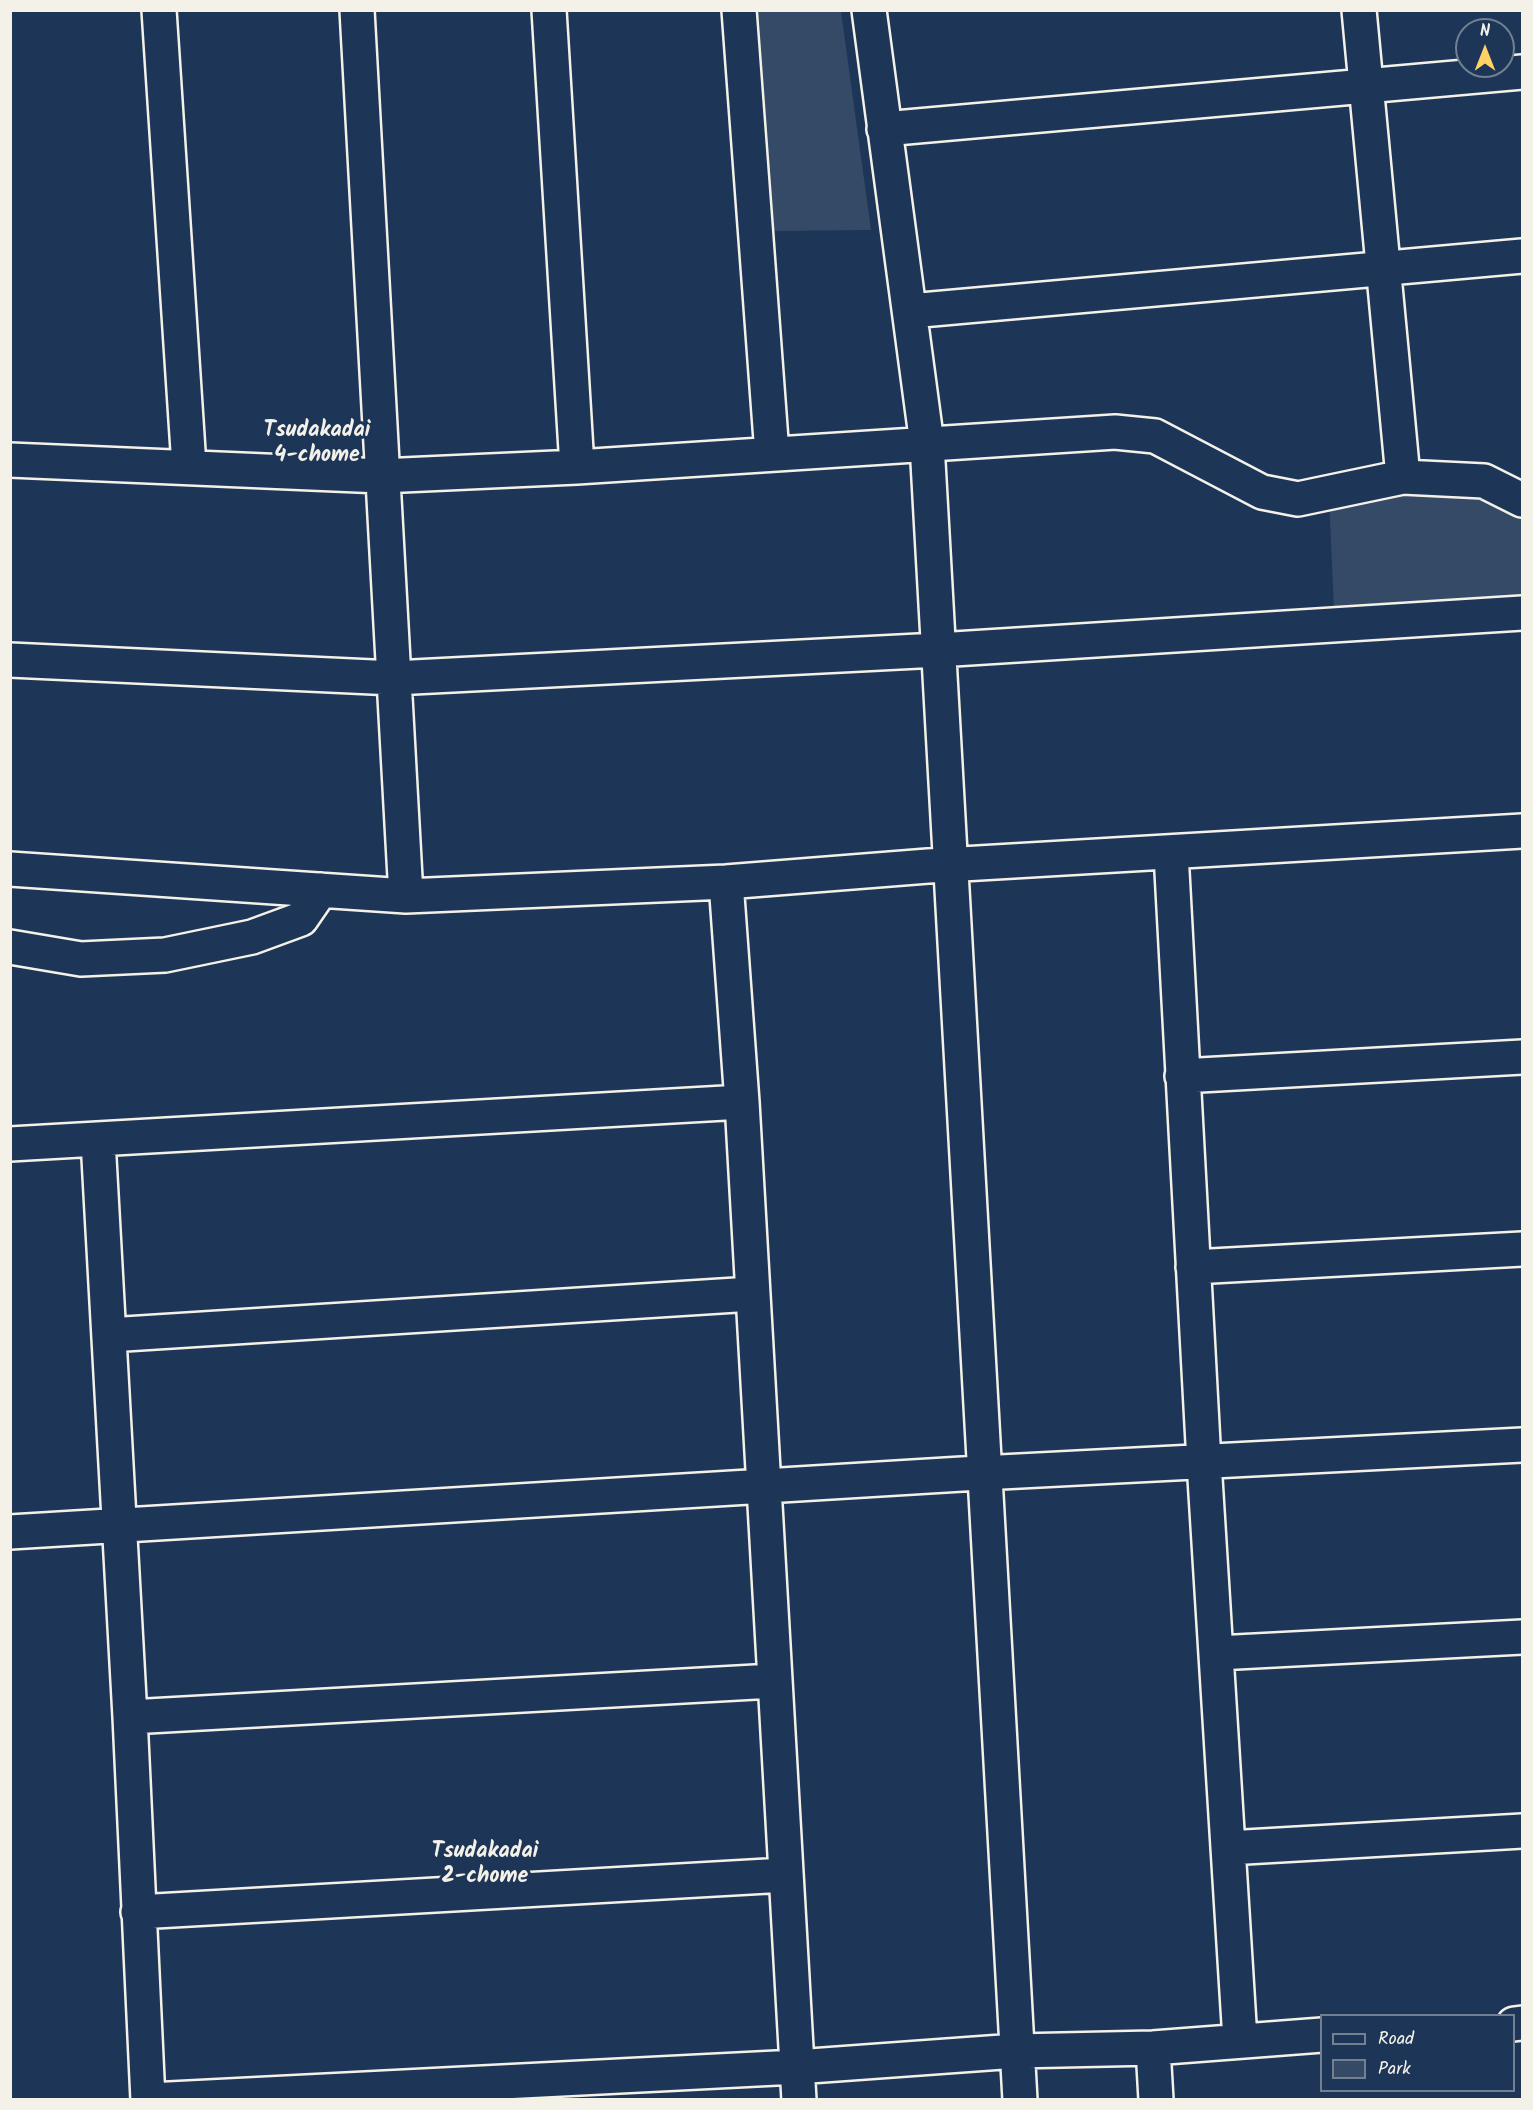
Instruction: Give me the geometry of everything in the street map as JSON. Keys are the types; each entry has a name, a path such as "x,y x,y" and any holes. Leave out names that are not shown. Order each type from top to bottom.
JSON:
{"street":[{"path":"159,10 189,466"},
{"path":"357,10 406,896"},
{"path":"549,10 578,467"},
{"path":"739,10 772,454"},
{"path":"869,10 927,444 1020,2100"},
{"path":"1359,10 1402,477"},
{"path":"884,129 1522,72"},
{"path":"910,311 1522,256"},
{"path":"10,460 381,476 578,467 1115,432 1155,436 1262,492 1298,500 1402,477 1484,481 1522,500"},
{"path":"10,660 394,678 938,650 1522,613"},
{"path":"10,869 406,896 726,882 951,865 1522,831"},
{"path":"1171,853 1204,1462 1240,2040"},
{"path":"726,882 742,1102 773,1681 799,2100"},
{"path":"10,947 81,959 165,955 252,937 301,919 321,890"},
{"path":"1182,1076 1522,1057"},
{"path":"10,1144 742,1102"},
{"path":"98,1140 149,2100 796,2067 1016,2051 1153,2048 1320,2035"},
{"path":"1193,1267 1522,1249"},
{"path":"109,1335 752,1294"},
{"path":"10,1532 985,1473 1522,1445"},
{"path":"1217,1653 1522,1637"},
{"path":"130,1717 773,1681"},
{"path":"1228,1848 1522,1831"},
{"path":"138,1912 785,1875"},
{"path":"1153,2048 1156,2100"}],"green space":[{"path":"753,11 841,11 871,230 772,231"},
{"path":"1390,487 1486,495 1522,513 1522,598 1334,609 1329,498"}],"district":[{"name":"Tsudakadai 4-chome","path":"317,444"},
{"name":"Tsudakadai 2-chome","path":"485,1866"}]}
